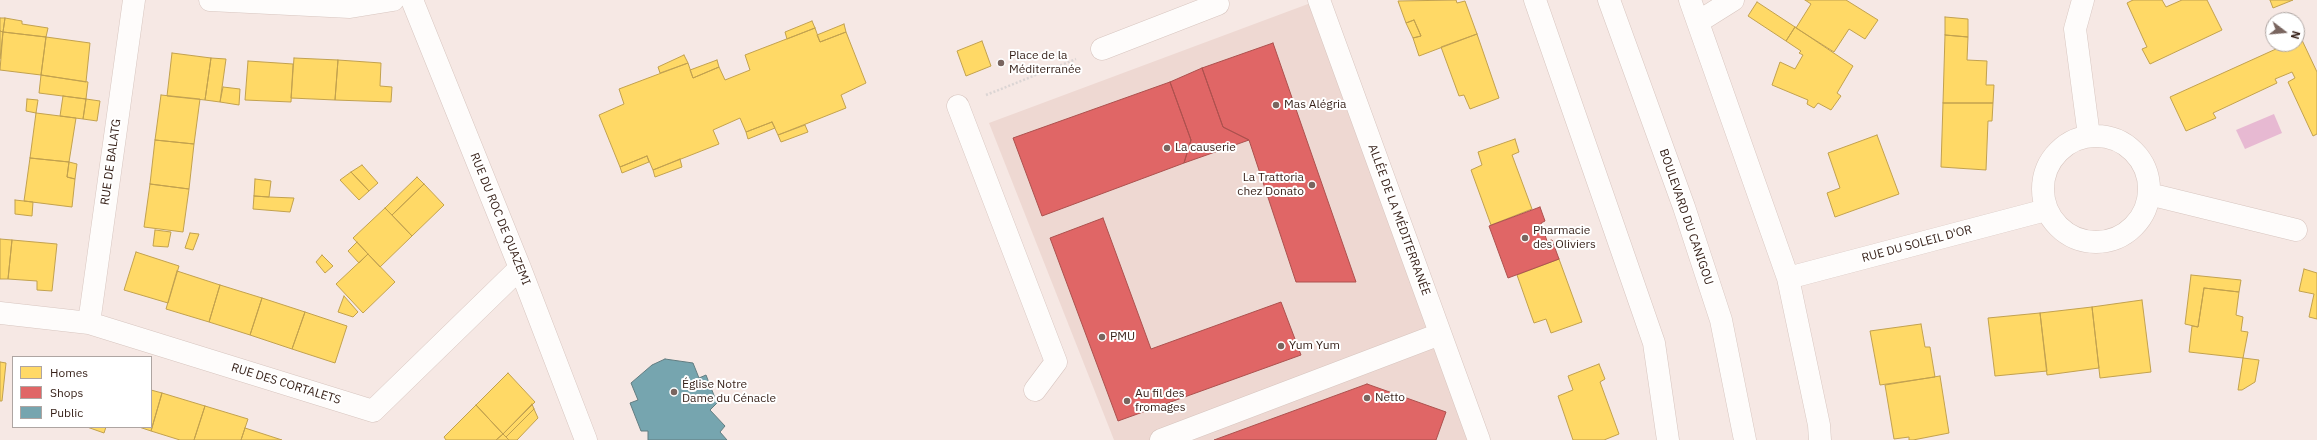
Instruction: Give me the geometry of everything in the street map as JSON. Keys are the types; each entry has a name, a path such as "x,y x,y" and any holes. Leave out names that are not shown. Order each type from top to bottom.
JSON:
{"street":[{"name":"RUE DE BALATG","path":"89,323 134,0"},
{"path":"210,0 350,7 393,0"},
{"name":"RUE DU ROC DE QUAZEMI","path":"412,0 520,268 586,440"},
{"name":"ALLÉE DE LA MÉDITERRANÉE","path":"1319,0 1479,440"},
{"path":"1535,0 1654,343 1668,440"},
{"name":"BOULEVARD DU CANIGOU","path":"1609,0 1681,199 1721,320 1745,440"},
{"path":"1690,0 1788,278 1819,425 1820,440"},
{"path":"1698,22 1731,3 1732,0"},
{"path":"2083,0 2075,29 2089,136"},
{"path":"1102,49 1222,1"},
{"path":"958,106 1056,362 1036,390"},
{"path":"2089,136 2105,136 2120,141 2133,150 2143,163 2148,178 2149,194 2145,211 2135,226 2121,236 2104,242 2087,242 2070,236 2056,225 2046,210 2042,194 2043,178 2049,163 2060,150 2073,140 2089,136"},
{"path":"2149,194 2296,230"},
{"name":"RUE DU SOLEIL D'OR","path":"1788,278 2046,210"},
{"name":"RUE DES CORTALETS","path":"0,313 89,323 373,411 520,268"},
{"path":"1161,440 1440,334"}],"path":[{"path":"958,106 1102,49"}],"shaded area":[{"path":"1316,1 1475,440 1114,440 989,123"},
{"path":"2274,114 2282,133 2245,149 2236,130"}],"building: Homes":[{"path":"1456,0 1457,3 1465,1 1477,34 1419,56 1413,38 1421,36 1414,20 1406,23 1398,1"},
{"path":"1805,0 1846,0 1878,20 1865,39 1849,29 1834,52 1796,28 1811,4"},
{"path":"2133,0 2162,0 2166,7 2182,0 2207,0 2222,30 2150,64 2142,49 2147,47 2127,3"},
{"path":"2270,0 2293,0 2273,8"},
{"path":"1757,2 1795,27 1786,41 1748,16"},
{"path":"1945,17 1968,19 1968,37 1945,35"},
{"path":"0,18 5,18 3,32 0,31"},
{"path":"5,18 22,21 22,24 48,28 46,37 3,32"},
{"path":"1414,20 1421,36 1413,38 1406,23"},
{"path":"812,21 815,28 787,39 785,32"},
{"path":"844,24 846,32 820,42 817,35"},
{"path":"1795,27 1853,66 1837,93 1841,96 1831,110 1818,103 1814,108 1807,104 1808,100 1772,85 1780,62 1795,69 1803,55 1799,53 1801,51 1786,41"},
{"path":"815,28 820,42 846,32 866,83 841,95 846,108 778,135 772,122 746,132 740,118 713,130 719,144 653,170 647,156 620,167 599,115 624,104 619,89 688,63 693,78 719,67 725,80 750,70 745,55"},
{"path":"0,31 3,32 0,59"},
{"path":"3,32 46,37 41,75 0,70"},
{"path":"1477,34 1499,98 1470,109 1464,95 1459,96 1441,47"},
{"path":"1945,35 1968,37 1967,60 1987,61 1986,85 1994,85 1993,103 1943,103"},
{"path":"46,37 90,43 86,82 41,75"},
{"path":"982,41 991,66 966,76 957,51"},
{"path":"2305,46 2317,72 2317,134 2313,136 2288,82 2295,78 2292,72 2275,79 2277,83 2213,113 2216,118 2186,131 2170,97 2269,52 2305,52"},
{"path":"172,53 211,58 205,100 167,96"},
{"path":"684,55 688,63 660,73 658,67"},
{"path":"211,58 226,59 220,102 205,100"},
{"path":"294,58 338,60 335,100 291,98"},
{"path":"338,60 381,63 380,86 392,87 391,102 335,100"},
{"path":"717,60 719,67 693,78 690,70"},
{"path":"248,61 293,64 291,102 245,100"},
{"path":"41,75 88,82 86,99 39,93"},
{"path":"223,87 240,89 239,105 220,102"},
{"path":"161,95 200,99 194,144 155,140"},
{"path":"63,96 86,99 83,119 60,116"},
{"path":"27,99 38,100 36,113 26,111"},
{"path":"86,99 100,101 97,121 83,119"},
{"path":"1943,103 1993,103 1992,121 1988,121 1986,170 1941,167"},
{"path":"36,113 76,118 69,162 30,158"},
{"path":"772,122 775,128 748,139 746,132"},
{"path":"805,125 808,132 781,142 778,135"},
{"path":"1877,135 1899,194 1835,217 1827,193 1840,188 1828,153"},
{"path":"1515,139 1519,152 1512,155 1532,209 1491,225 1471,170 1482,165 1478,152"},
{"path":"155,140 194,144 189,189 150,184"},
{"path":"647,156 649,162 622,173 620,167"},
{"path":"30,158 69,162 67,177 75,179 72,207 24,201"},
{"path":"680,159 682,167 655,177 653,170"},
{"path":"69,162 77,164 75,179 67,177"},
{"path":"362,165 378,183 369,191 351,172"},
{"path":"351,172 369,191 359,200 340,180"},
{"path":"417,177 424,184 392,215 385,208"},
{"path":"255,179 271,181 269,197 254,196"},
{"path":"150,184 189,189 183,232 144,227"},
{"path":"424,184 444,205 412,236 392,215"},
{"path":"254,196 294,198 290,212 253,209"},
{"path":"15,200 33,202 32,216 15,214"},
{"path":"385,208 412,236 380,267 353,238"},
{"path":"155,230 171,232 168,247 153,246"},
{"path":"190,233 199,234 193,250 185,248"},
{"path":"0,239 12,240 8,279 0,279"},
{"path":"12,240 57,244 52,291 37,290 37,281 8,279"},
{"path":"357,242 368,254 359,263 348,251"},
{"path":"136,252 179,266 168,303 124,290"},
{"path":"368,254 395,282 363,313 336,284"},
{"path":"322,255 333,266 325,273 316,262"},
{"path":"1559,259 1582,322 1551,333 1546,319 1534,323 1517,275"},
{"path":"2304,269 2317,273 2317,319 2309,317 2314,294 2299,291"},
{"path":"177,271 220,285 209,322 166,309"},
{"path":"2191,275 2241,280 2239,292 2204,288 2198,327 2185,324"},
{"path":"220,285 262,298 250,335 209,322"},
{"path":"2204,288 2239,292 2236,315 2243,317 2241,331 2248,332 2243,358 2189,352 2192,326 2198,327"},
{"path":"344,296 358,312 353,317 338,312"},
{"path":"262,298 305,312 292,349 250,335"},
{"path":"2142,300 2151,372 2100,378 2092,307"},
{"path":"2092,307 2099,368 2047,375 2040,313"},
{"path":"305,312 347,326 335,363 292,349"},
{"path":"2040,313 2047,371 1995,376 1988,318"},
{"path":"1921,324 1925,347 1930,347 1935,377 1880,385 1870,331"},
{"path":"2243,358 2259,360 2255,382 2242,390 2238,390"},
{"path":"0,362 6,363 2,401 0,401"},
{"path":"1599,364 1605,379 1600,382 1619,434 1604,440 1573,440 1558,396 1573,390 1568,376"},
{"path":"508,373 535,402 503,434 476,405"},
{"path":"1940,376 1949,433 1913,440 1909,440 1909,437 1894,439 1885,385"},
{"path":"152,390 162,393 152,428"},
{"path":"162,393 205,406 194,440 180,440 151,431"},
{"path":"532,404 534,409 506,437 503,434"},
{"path":"476,405 503,434 496,440 446,440 444,437"},
{"path":"205,406 248,419 241,440 194,440"},
{"path":"534,409 538,418 517,440 509,440 506,437"},
{"path":"90,428 106,428 104,433"},
{"path":"142,428 152,428 151,431"},
{"path":"245,428 282,440 241,440"},
{"path":"503,434 509,440 496,440"}],"building: Shops":[{"path":"1273,43 1356,282 1296,282 1249,140 1223,127 1202,68"},
{"path":"1202,68 1223,127 1249,140 1184,163 1191,140 1170,82"},
{"path":"1170,82 1191,140 1184,163 1042,216 1013,138"},
{"path":"1540,207 1545,221 1541,223 1547,241 1552,240 1559,259 1508,278 1489,226"},
{"path":"1103,218 1151,349 1281,302 1301,355 1118,421 1050,238"},
{"name":"Netto","path":"1367,384 1446,412 1436,440 1214,440"}],"building: Public":[{"name":"Église Notre Dame du Cénacle","path":"665,359 693,363 699,378 706,375 717,403 710,410 725,426 720,432 727,440 648,440 648,431 641,431 630,403 638,400 631,383 652,365"}],"place":[{"name":"Place de la Méditerranée","path":"1001,63"},
{"name":"Mas Alégria","path":"1276,105"},
{"name":"La causerie","path":"1167,148"},
{"name":"La Trattoria chez Donato","path":"1312,185"},
{"name":"Pharmacie des Oliviers","path":"1525,238"},
{"name":"PMU","path":"1102,337"},
{"name":"Yum Yum","path":"1281,346"},
{"name":"Église Notre Dame du Cénacle","path":"674,392"},
{"name":"Netto","path":"1367,398"},
{"name":"Au fil des fromages","path":"1127,401"}]}
